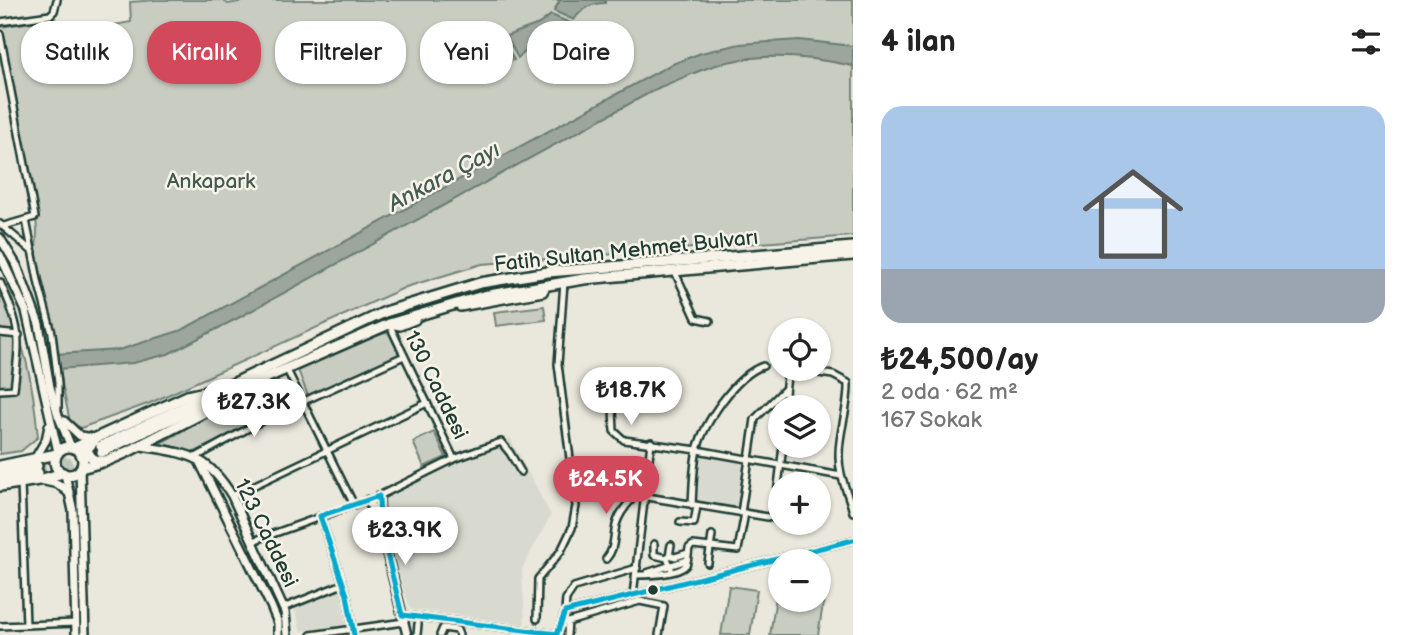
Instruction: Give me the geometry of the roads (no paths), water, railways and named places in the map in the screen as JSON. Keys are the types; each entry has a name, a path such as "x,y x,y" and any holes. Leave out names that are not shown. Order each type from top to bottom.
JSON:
{"highway":[{"name":"Fatih Sultan Mehmet Bulvarı","path":"102,449 386,312 480,283 548,272 853,247"},
{"name":"Fatih Sultan Mehmet Bulvarı","path":"102,449 389,324 483,296 564,282 853,255"},
{"path":"0,486 21,483 65,447 102,449 142,446 217,407 243,389"},
{"path":"73,448 82,457 80,469"},
{"path":"0,466 72,474 102,449"},
{"path":"57,453 55,464 64,474"},
{"path":"0,473 38,469"},
{"path":"0,479 38,469"}],"main road":[{"path":"0,238 17,266 39,324 49,418 57,453"},
{"path":"0,255 28,317 43,373 73,448"},
{"path":"58,415 80,436 102,449"},
{"path":"49,418 38,469 71,495"},
{"path":"142,446 196,457"},
{"name":"123 Caddesi","path":"196,457 223,481 232,496 283,608 287,635"},
{"name":"123 Caddesi","path":"196,457 271,606 278,623 278,635"},
{"path":"80,469 85,635"},
{"path":"64,474 71,495 75,535 76,635"},
{"path":"379,496 380,525 407,635"},
{"path":"368,500 380,525"}],"street":[{"path":"0,22 50,15 57,0"},
{"path":"0,34 35,217 2,225"},
{"path":"26,220 49,320 58,387 58,415"},
{"path":"2,225 33,253"},
{"path":"675,272 696,318 710,321"},
{"path":"0,282 14,313 19,335 14,388 0,390"},
{"path":"537,620 538,579 561,551 572,528 576,506 558,364 564,282"},
{"path":"14,313 28,317"},
{"name":"130 Caddesi","path":"389,324 454,459"},
{"path":"0,333 19,335"},
{"path":"196,457 301,401 404,356"},
{"path":"680,522 694,523 697,450 709,422 732,390 763,366"},
{"path":"287,370 354,505"},
{"path":"831,375 848,383 849,400 839,452 841,476 853,512"},
{"path":"786,395 787,381"},
{"path":"58,387 60,382 65,383"},
{"path":"636,575 683,567 689,548 693,545 738,550 755,419 785,389"},
{"path":"232,496 426,403"},
{"path":"613,408 614,431 624,440 651,442 841,476"},
{"path":"253,541 379,496 454,459 500,442 521,472"},
{"path":"633,595 651,442"},
{"path":"575,485 774,518 782,458"},
{"path":"21,483 30,635"},
{"path":"606,559 613,552 616,525 622,510 636,495"},
{"path":"320,516 343,584 354,632"},
{"path":"708,563 712,535"},
{"path":"565,612 853,540"},
{"path":"654,544 654,556 687,556"},
{"path":"671,545 668,557 672,569"},
{"path":"311,635 354,632 403,619 557,634 565,612 566,599 574,587 637,568"},
{"path":"283,608 343,584"},
{"path":"566,635 568,622 640,601 664,606 659,635"},
{"path":"0,626 76,623"},
{"path":"417,635 418,624"},
{"path":"439,635 442,628 457,630 458,635"}],"tunnel":[{"path":"38,473 102,452"},
{"path":"37,466 67,459"}],"water label":[{"name":"Ankara Çayı","path":"444,177"}],"park label":[{"name":"Ankapark","path":"211,181"}]}
